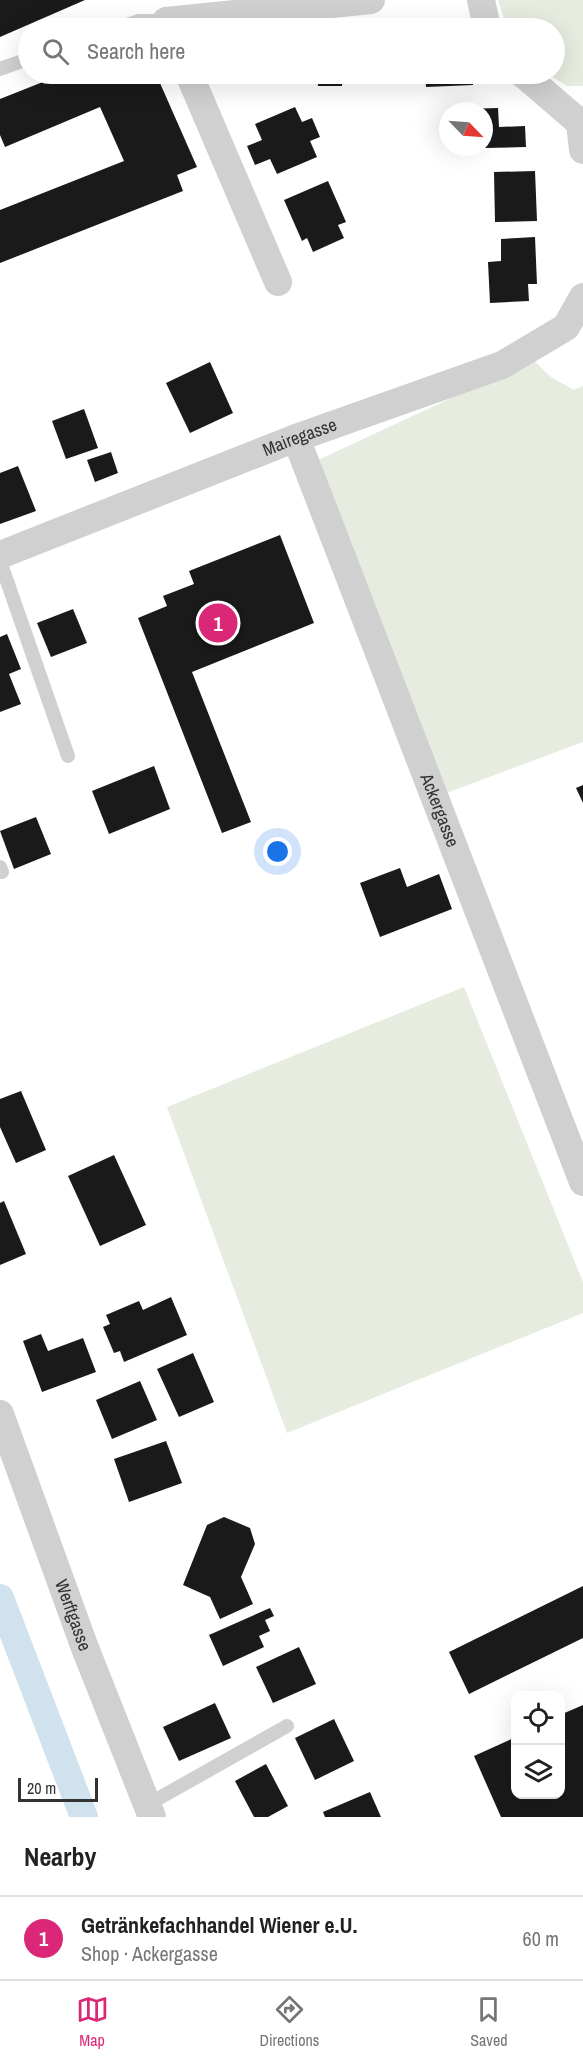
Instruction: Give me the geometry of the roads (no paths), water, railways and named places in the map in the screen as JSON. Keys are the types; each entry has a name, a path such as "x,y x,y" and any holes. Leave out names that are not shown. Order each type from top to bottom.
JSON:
{"street":[{"path":"225,18 370,0"},
{"path":"481,0 484,18"},
{"path":"193,84 278,282"},
{"path":"533,84 582,131"},
{"name":"Mairegasse","path":"0,555 296,438 502,365 566,327 583,297"},
{"name":"Ackergasse","path":"296,438 583,1182"},
{"name":"Werftgasse","path":"0,1414 85,1648 150,1811"}],"lane":[{"path":"0,69 18,63"},
{"path":"0,561 68,756"},
{"path":"150,1811 287,1726"}],"waterway":[{"path":"0,1598 84,1817"}],"place":[{"name":"Getränkefachhandel Wiener e.U.","path":"218,623"}]}
